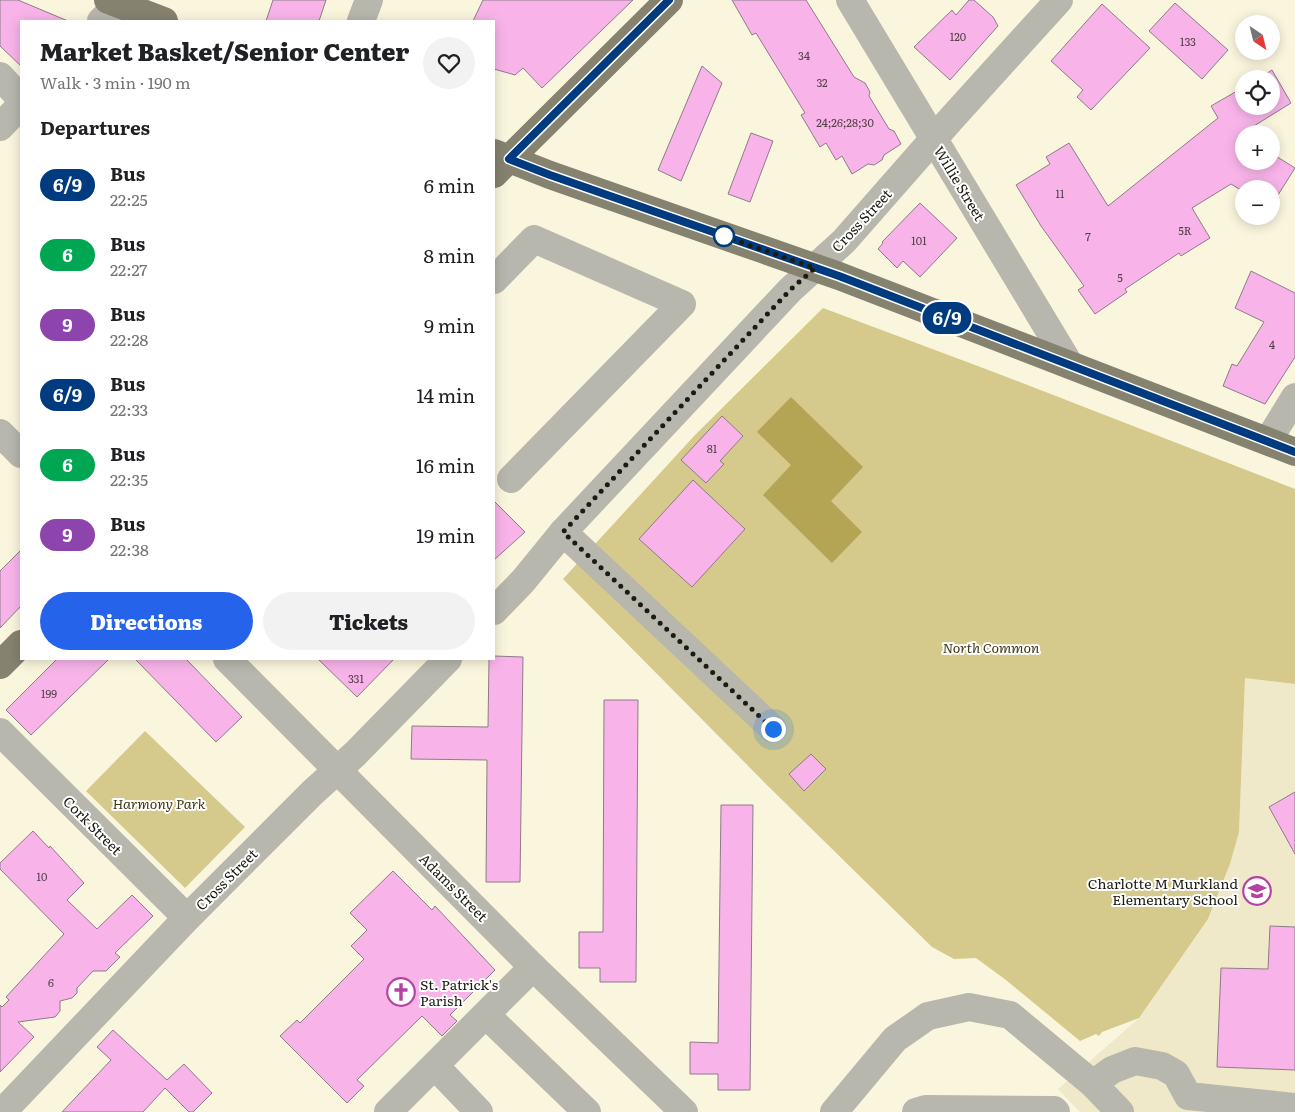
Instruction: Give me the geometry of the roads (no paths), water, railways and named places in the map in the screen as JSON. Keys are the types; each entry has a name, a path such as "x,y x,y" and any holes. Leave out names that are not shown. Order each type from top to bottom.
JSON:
{"main road":[{"path":"499,162 669,0"},
{"path":"109,8 160,20"},
{"path":"499,162 550,175 815,268 1295,452"},
{"path":"0,665 20,645"}],"street":[{"path":"361,20 369,0"},
{"name":"Willie Street","path":"850,0 1070,365"},
{"name":"Cross Street","path":"495,611 523,582 563,532 790,290 844,241 934,139 1049,3"},
{"path":"0,76 20,98"},
{"path":"0,127 20,106"},
{"path":"495,279 534,239 682,304 511,479"},
{"path":"1268,441 1295,397"},
{"path":"0,433 20,453"},
{"path":"563,532 773,729"},
{"name":"Adams Street","path":"228,660 533,967 684,1112"},
{"name":"Cross Street","path":"10,1104 187,918 313,792 355,754 447,660"},
{"name":"Cork Street","path":"0,732 187,918"},
{"path":"388,1112 533,967"},
{"path":"834,1112 895,1039 928,1016 969,1007 1010,1015 1093,1084 1120,1112"},
{"path":"486,1015 587,1112"},
{"path":"1093,1084 1112,1070 1135,1061 1162,1066 1176,1074 1183,1104 1295,1107"},
{"path":"435,1066 479,1112"},
{"path":"916,1112 926,1109 1054,1110 1056,1112"}],"place":[{"name":"Charlotte M Murkland Elementary School","path":"1257,891"},
{"name":"St. Patrick's Parish","path":"401,992"}],"park label":[{"name":"North Common","path":"991,647"},
{"name":"Harmony Park","path":"159,803"}]}
